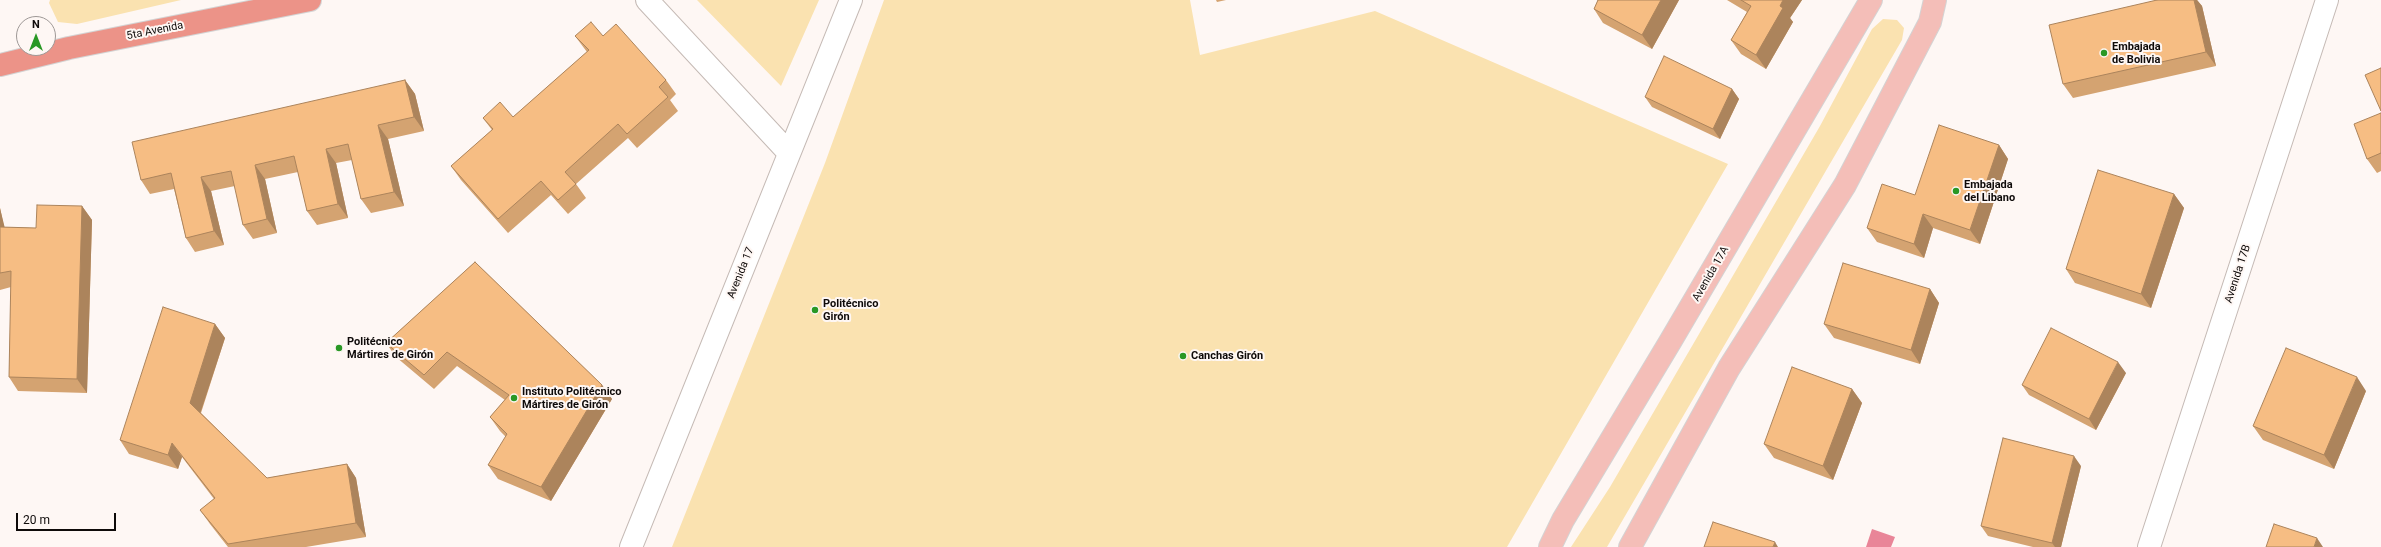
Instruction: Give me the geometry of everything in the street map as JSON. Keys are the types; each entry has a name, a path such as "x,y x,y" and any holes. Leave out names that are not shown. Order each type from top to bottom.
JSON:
{"highway":[{"name":"5ta Avenida","path":"0,65 69,48 310,0"}],"main road":[{"name":"Avenida 17A","path":"1550,547 1563,520 1670,342 1871,0"},
{"path":"1630,547 1729,368 1845,185 1930,22 1935,0"}],"street":[{"path":"647,0 789,153"},
{"name":"Avenida 17","path":"631,547 851,0"},
{"name":"Avenida 17B","path":"2149,547 2327,0"}],"shaded area":[{"path":"50,0 181,0 77,24 58,22 49,3"},
{"path":"697,0 819,0 781,86"},
{"name":"Canchas Girón","path":"884,0 1190,0 1200,55 1375,11 1728,164 1507,547 672,547 825,163"},
{"path":"1883,19 1897,20 1904,28 1902,40 1607,547 1571,547 1610,487 1820,126 1872,29"},
{"path":"1872,529 1895,537 1891,547 1866,547"}],"building":[{"path":"1598,0 1661,0 1642,35 1594,9"},
{"path":"1741,0 1783,0 1780,6 1783,8 1756,55 1731,40 1751,6"},
{"path":"2157,0 2194,0 2206,52 2063,84 2049,25"},
{"path":"591,22 603,36 616,24 666,80 659,87 668,97 627,134 618,124 565,172 576,184 558,200 541,181 498,219 451,166 493,129 483,118 500,102 513,117 589,50 575,36"},
{"path":"1664,56 1732,89 1713,129 1645,97"},
{"path":"2381,68 2381,111 2365,75"},
{"path":"405,80 414,117 378,125 394,192 361,199 348,144 326,149 338,204 307,211 294,156 255,165 267,219 243,225 231,171 201,177 214,231 186,238 171,173 141,180 132,142"},
{"path":"2381,113 2381,153 2367,159 2354,124"},
{"path":"1939,125 1999,145 1970,230 1923,214 1914,244 1867,228 1882,184 1915,195"},
{"path":"2098,170 2174,194 2141,294 2066,269"},
{"path":"37,205 82,206 77,379 9,377 11,271 0,273 0,227 36,228"},
{"path":"475,262 602,385 541,487 488,465 507,434 490,417 509,395 447,352 424,375 386,343"},
{"path":"1843,263 1930,289 1911,350 1824,324"},
{"path":"163,307 215,324 190,403 267,478 347,464 356,523 228,544 200,510 215,498 172,443 168,455 120,440"},
{"path":"2051,328 2118,362 2089,419 2022,385"},
{"path":"2286,348 2357,377 2324,455 2253,426"},
{"path":"1792,367 1852,389 1823,466 1764,444"},
{"path":"2003,438 2074,456 2052,543 1981,526"},
{"path":"1713,522 1775,542 1773,547 1704,547"},
{"path":"2274,524 2317,538 2314,547 2266,547"}],"place":[{"name":"Embajada de Bolivia","path":"2104,53"},
{"name":"Embajada del Libano","path":"1956,191"},
{"name":"Politécnico Girón","path":"815,310"},
{"name":"Politécnico Mártires de Girón","path":"339,348"},
{"name":"Canchas Girón","path":"1183,356"},
{"name":"Instituto Politécnico Mártires de Girón","path":"514,398"}]}
